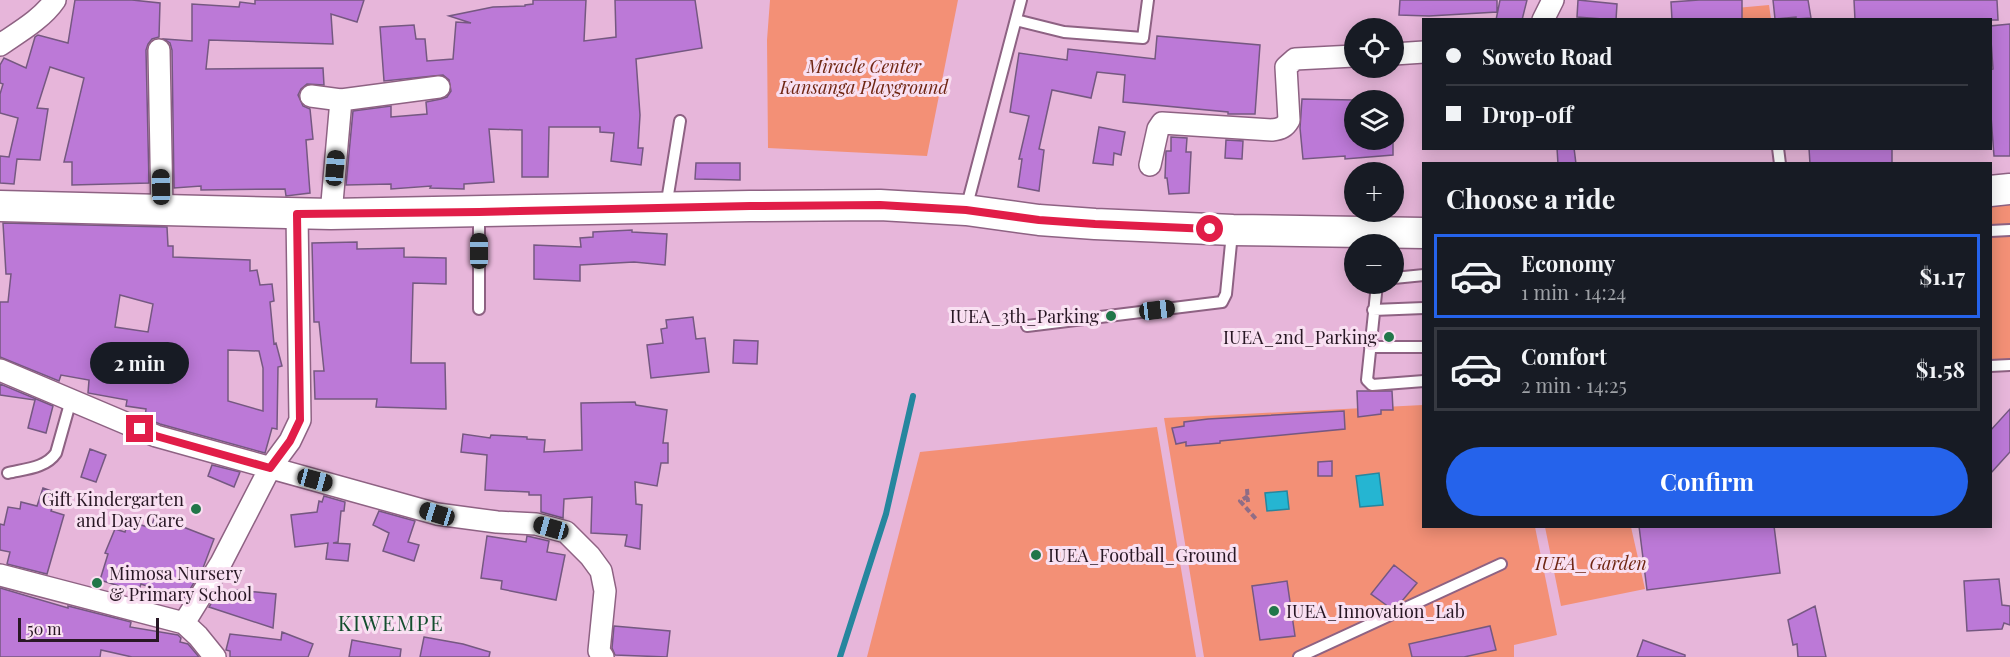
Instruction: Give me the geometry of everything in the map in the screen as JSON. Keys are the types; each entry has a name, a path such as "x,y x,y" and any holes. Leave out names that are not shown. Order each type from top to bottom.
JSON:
{"street":[{"path":"0,45 28,26 55,0"},
{"path":"1544,18 1552,0"},
{"path":"159,50 162,210"},
{"path":"1404,53 1422,52"},
{"path":"1150,165 1158,129 1162,123 1272,130 1286,126 1289,120 1286,67 1295,59 1344,57"},
{"path":"311,96 341,100 439,87"},
{"path":"331,214 341,100"},
{"path":"1992,191 2010,189"},
{"path":"0,206 331,214 880,205 966,210 1039,220 1095,224 1233,230 1422,232"},
{"path":"184,623 221,563 270,468 290,441 300,420 297,214"},
{"path":"0,370 156,436 437,514 497,522 536,524 566,532 590,556 601,571 605,591 599,651 603,657"},
{"path":"0,575 184,623 215,657"}],"lane":[{"path":"966,210 1021,0"},
{"path":"1016,20 1064,32 1143,38 1148,0"},
{"path":"665,208 680,121"},
{"path":"479,212 479,309"},
{"path":"1027,326 1222,302 1226,294 1233,230"},
{"path":"1992,231 2010,230"},
{"path":"1404,277 1422,275"},
{"path":"1375,294 1367,380 1372,384 1422,381"},
{"path":"1373,310 1422,308"},
{"path":"1370,347 1422,347"},
{"path":"1992,366 2010,365"},
{"path":"8,473 45,464 51,460 56,453 71,400"},
{"path":"1299,657 1501,564"}],"path":[{"path":"1247,489 1248,502"},
{"path":"1248,496 1240,501 1256,519"}],"green space":[{"name":"Miracle Center Kansanga Playground","path":"770,0 958,0 927,156 768,148 767,40"},
{"path":"1769,5 1771,18 1703,18 1703,11"},
{"path":"2010,199 2010,359 1992,361 1992,200"},
{"path":"1422,405 1422,528 1535,528 1557,635 1514,645 1514,657 1204,657 1164,418"},
{"name":"IUEA_Football_Ground","path":"1157,427 1196,657 867,657 920,452"},
{"name":"IUEA_Garden","path":"1545,528 1631,528 1645,589 1561,606"}],"water":[{"path":"1379,473 1383,505 1360,507 1356,476"},
{"path":"1287,491 1289,509 1267,511 1265,493"}],"building":[{"path":"75,0 132,0 160,3 159,37 152,39 146,50 149,183 72,185 72,162 64,162 84,78 50,67 37,108 48,109 40,160 17,159 14,184 0,183 0,156 9,157 18,118 0,113 0,94 3,84 0,83 0,65 4,58 26,68 35,37 38,35 68,43"},
{"path":"255,0 364,0 357,22 331,14 333,44 209,40 206,69 323,68 324,85 307,84 298,95 303,106 310,109 313,139 306,140 310,193 286,196 285,189 201,190 201,186 174,188 172,50 170,43 164,39 192,41 192,4 239,7 240,2 255,4"},
{"path":"533,0 586,0 584,41 616,37 615,0 695,0 702,48 636,59 640,115 638,148 643,148 641,165 611,161 614,133 600,132 600,127 549,127 548,177 522,177 522,130 489,129 494,182 464,184 464,189 430,188 431,186 391,189 391,184 346,185 353,111 391,106 391,117 427,114 426,102 447,97 451,91 449,80 443,75 384,81 380,27 414,25 416,39 425,39 427,61 453,59 456,22 471,23 449,16 493,7 525,6 533,4"},
{"path":"1400,0 1497,0 1497,12 1429,16 1399,15"},
{"path":"1500,0 1527,0 1522,18 1496,18"},
{"path":"1578,0 1617,4 1616,18 1577,17"},
{"path":"1742,0 1742,18 1672,18 1671,2"},
{"path":"1773,0 1808,0 1811,18 1775,18"},
{"path":"1854,0 1997,0 1998,20 1992,20 1992,18 1855,18"},
{"path":"2010,24 2010,156 1994,156 1992,26"},
{"path":"1157,36 1260,45 1255,114 1228,114 1228,112 1123,102 1125,75 1097,72 1091,98 1052,90 1039,149 1044,150 1039,191 1018,187 1022,159 1019,159 1029,116 1010,112 1019,53 1067,60 1068,49 1155,59"},
{"path":"1302,99 1344,100 1344,150 1393,150 1393,155 1345,159 1345,156 1303,159 1300,128"},
{"path":"1099,127 1125,132 1121,155 1114,153 1113,165 1093,163"},
{"path":"1171,137 1187,138 1186,152 1191,152 1189,193 1169,194 1167,178 1165,178 1166,151 1171,151"},
{"path":"1226,140 1243,141 1242,159 1225,158"},
{"path":"1557,150 1574,150 1576,162 1558,162"},
{"path":"1809,150 1892,150 1892,162 1810,162"},
{"path":"696,163 740,163 740,180 695,179"},
{"path":"3,223 167,227 168,246 173,246 173,257 250,260 250,271 257,270 260,285 272,284 274,301 270,302 274,344 276,343 282,366 278,367 277,429 272,428 265,453 145,418 146,409 126,406 127,400 88,393 89,380 61,375 59,381 0,357 0,302 8,302 11,274 6,274","holes":["120,295 153,304 148,332 115,327","228,350 259,351 263,368 263,411 228,401"]},
{"path":"632,230 632,232 667,234 665,265 634,262 580,265 580,281 534,279 534,245 581,247 580,238 593,237 593,232"},
{"path":"357,242 357,249 404,248 404,257 446,258 446,284 413,283 411,363 445,363 446,409 376,407 377,399 315,399 314,371 324,371 319,322 314,322 312,243"},
{"path":"693,317 696,339 705,338 709,372 651,378 647,345 663,343 661,329 667,328 666,320"},
{"path":"734,340 758,341 757,364 733,363"},
{"path":"0,384 53,406 46,433 28,428 35,400 0,395"},
{"path":"1357,391 1392,391 1393,410 1381,410 1381,414 1358,417"},
{"path":"635,402 636,405 667,410 663,443 668,443 668,463 661,463 657,486 635,482 636,504 642,505 640,549 625,546 627,535 591,533 592,497 564,499 563,518 541,512 541,495 529,495 529,492 485,490 487,455 461,452 463,434 490,438 491,435 545,440 544,452 582,450 581,403"},
{"path":"2010,409 2010,452 1992,472 1992,429"},
{"path":"1344,411 1345,429 1220,441 1220,443 1186,446 1186,442 1176,444 1172,428 1184,426 1184,422 1208,419"},
{"path":"90,449 106,455 96,482 81,477"},
{"path":"1332,461 1332,476 1318,476 1318,462"},
{"path":"212,465 240,472 234,487 208,476"},
{"path":"43,488 57,493 51,511 64,515 47,574 7,564 10,552 0,550 0,524 4,525 8,507 20,509 21,502 37,506"},
{"path":"324,496 345,502 344,511 341,511 338,542 333,543 350,544 348,561 326,559 328,543 295,547 291,515 317,512 319,501 322,502"},
{"path":"379,511 415,521 408,542 419,545 414,561 383,551 389,533 373,525"},
{"path":"155,516 214,539 203,568 184,599 141,584 138,592 100,580 108,554 105,553 115,529 125,532 128,521 151,528"},
{"path":"1639,528 1774,528 1780,573 1647,590"},
{"path":"487,536 526,542 527,536 549,541 547,552 565,555 556,600 501,589 502,581 481,578"},
{"path":"1394,565 1417,583 1402,601 1389,607 1371,594"},
{"path":"1999,579 2002,605 2010,606 2010,625 2004,623 2002,629 1967,631 1964,581"},
{"name":"IUEA_Innovation_Lab","path":"1287,581 1295,636 1260,640 1252,586"},
{"path":"0,588 68,608 68,606 131,622 130,627 178,635 181,638 180,642 188,644 199,657 132,657 101,650 100,657 0,657"},
{"path":"220,588 235,595 235,590 276,594 273,628 209,607"},
{"path":"1815,606 1826,657 1798,657 1797,644 1793,645 1788,620"},
{"path":"614,626 670,631 667,657 615,655 612,648"},
{"path":"1490,626 1496,650 1464,657 1412,657 1409,644"},
{"path":"282,632 313,644 308,657 230,657 230,651 226,650 230,634 281,640"},
{"path":"424,637 463,644 490,652 489,657 420,657"},
{"path":"352,640 401,649 400,657 349,657"},
{"path":"1643,640 1685,655 1685,657 1637,657"}],"waterway":[{"path":"840,657 886,514 913,396"}],"place":[{"name":"IUEA_3th_Parking","path":"1111,316"},
{"name":"IUEA_2nd_Parking","path":"1389,337"},
{"name":"Gift Kindergarten and Day Care","path":"196,509"},
{"name":"IUEA_Football_Ground","path":"1036,555"},
{"name":"Mimosa Nursery & Primary School","path":"97,583"},
{"name":"IUEA_Innovation_Lab","path":"1274,611"}],"district":[{"name":"KIWEMPE","path":"391,622"}],"route":[{"path":"140,429 156,436 270,468 290,441 300,420 297,214 880,205 966,210 1039,220 1210,229"}]}
